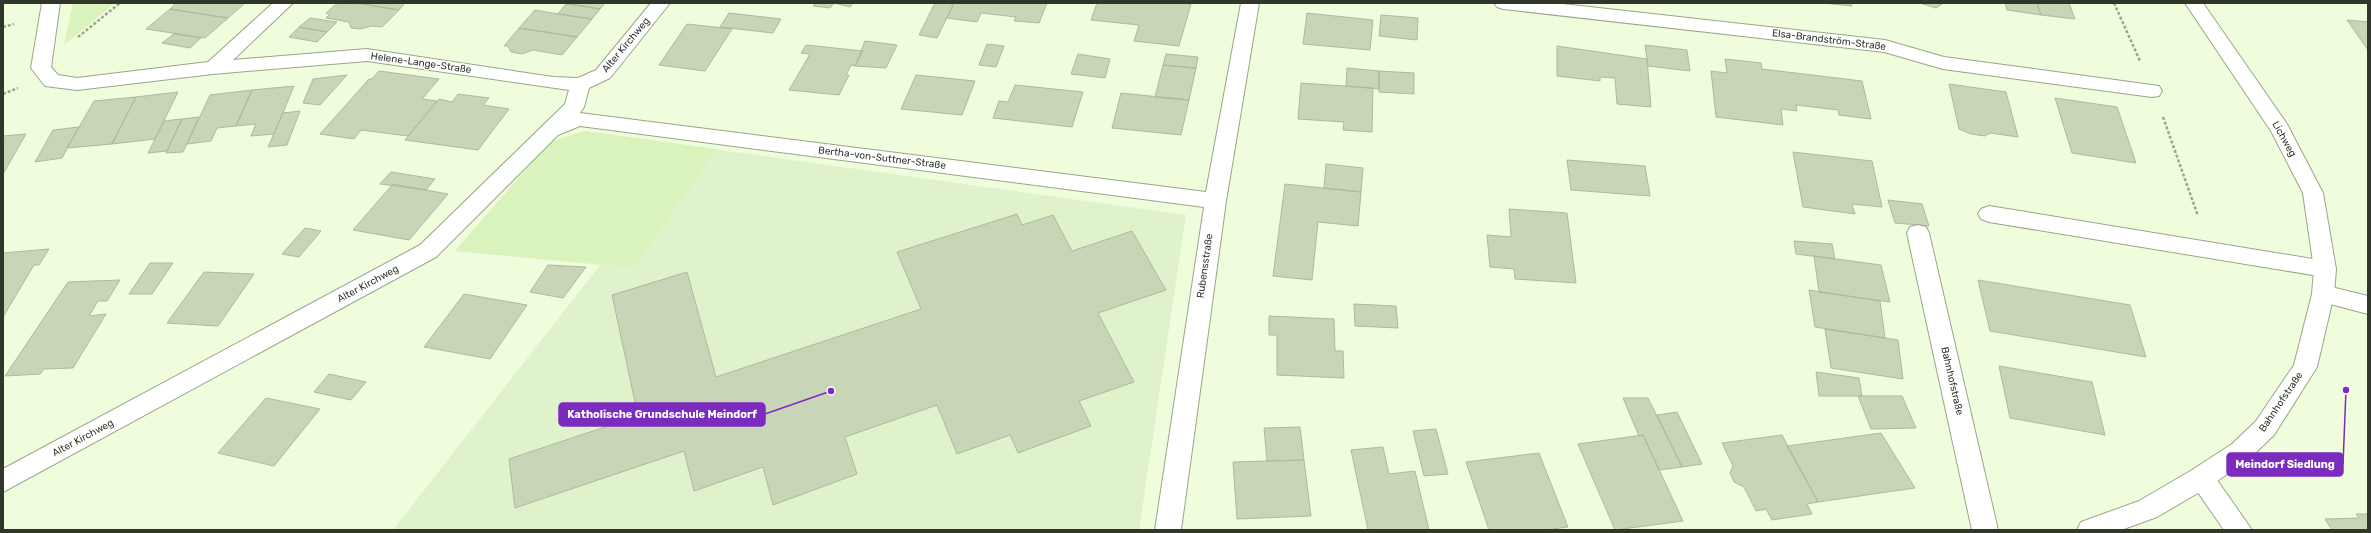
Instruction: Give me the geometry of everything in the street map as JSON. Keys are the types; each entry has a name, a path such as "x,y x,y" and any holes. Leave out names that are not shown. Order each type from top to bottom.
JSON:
{"street":[{"name":"Helene-Lange-Straße","path":"51,3 41,68 52,81 77,84 213,68 367,55 553,83 580,84"},
{"path":"213,68 284,3"},
{"name":"Alter Kirchweg","path":"3,481 428,251 574,108 580,84 603,74 661,3"},
{"name":"Rubensstraße","path":"1168,530 1215,201 1250,3"},
{"name":"Elsa-Brandström-Straße","path":"1502,3 1885,46 1943,63 2152,91"},
{"name":"Lichweg","path":"2194,3 2280,129 2313,193 2325,269 2323,294"},
{"name":"Bertha-von-Suttner-Straße","path":"552,130 578,119 1215,201"},
{"path":"1989,214 2325,269"},
{"name":"Bahnhofstraße","path":"1918,233 1985,530"},
{"path":"2323,294 2368,305"},
{"name":"Bahnhofstraße","path":"2090,530 2148,509 2201,478 2241,451 2265,428 2304,367 2323,294"},
{"path":"2201,478 2239,530"}],"path":[{"path":"2114,3 2152,91 2210,250"}],"shaded area":[{"path":"73,3 115,3 64,45"},
{"path":"585,131 1186,215 1139,530 393,530 600,265 455,251 550,142"},
{"path":"585,131 717,149 634,267 455,251 550,142"}],"building":[{"path":"176,3 245,3 228,18 170,9"},
{"path":"341,3 356,3 399,10 382,27 372,26 360,29 351,28 349,22 326,18 330,14 326,13 335,5 339,5"},
{"path":"356,3 405,3 399,10"},
{"path":"567,3 605,3 600,9"},
{"path":"816,3 834,3 830,8 813,6"},
{"path":"834,3 853,3 850,7"},
{"path":"935,3 954,3 937,38 919,35"},
{"path":"954,3 1047,3 1039,23 1014,21 1016,17 981,13 977,22 947,18"},
{"path":"1097,3 1191,4 1179,46 1134,41 1139,25 1091,20"},
{"path":"1823,3 1851,3 1852,6"},
{"path":"1920,3 1942,3 1942,4 1936,8"},
{"path":"2005,3 2037,3 2041,15 2007,10"},
{"path":"2037,3 2069,3 2075,19 2041,15"},
{"path":"566,4 600,9 592,19 558,14"},
{"path":"170,9 228,18 205,38 146,29"},
{"path":"535,10 592,19 577,37 519,28"},
{"path":"729,13 781,19 773,33 720,27"},
{"path":"1307,13 1373,20 1370,50 1303,44"},
{"path":"1381,15 1418,18 1417,40 1379,36"},
{"path":"310,18 337,22 327,32 299,27"},
{"path":"2347,20 2368,22 2368,50"},
{"path":"687,24 732,29 705,71 659,65"},
{"path":"299,27 327,32 317,42 289,37"},
{"path":"519,28 577,37 562,55 533,50 522,54 511,52 508,46 504,46"},
{"path":"174,34 201,38 190,48 162,43"},
{"path":"865,41 897,45 886,68 855,66"},
{"path":"987,44 1004,46 996,67 979,65"},
{"path":"806,45 863,51 855,66 851,65 846,75 849,75 839,95 789,90 810,54 801,53"},
{"path":"1645,45 1687,50 1690,71 1648,66"},
{"path":"1557,46 1647,59 1651,107 1617,104 1615,78 1600,77 1600,81 1557,76"},
{"path":"1078,54 1110,59 1105,78 1071,74"},
{"path":"1166,54 1198,57 1196,68 1163,65"},
{"path":"1725,59 1761,63 1762,69 1862,81 1871,119 1839,115 1838,110 1796,105 1797,111 1781,109 1783,125 1716,117 1711,71 1727,73"},
{"path":"1163,65 1196,68 1189,100 1155,97"},
{"path":"1347,68 1379,71 1379,89 1346,86"},
{"path":"379,71 439,79 422,99 437,101 408,136 361,130 354,139 320,134 369,79 372,79"},
{"path":"1379,71 1414,73 1414,94 1379,92"},
{"path":"347,75 320,105 303,103 313,79"},
{"path":"916,75 975,81 962,115 901,109"},
{"path":"1301,83 1373,88 1372,132 1343,130 1344,122 1298,119"},
{"path":"1949,84 2006,92 2018,137 1990,133 1985,136 1971,134 1959,129"},
{"path":"1015,85 1083,92 1072,127 993,118 999,101 1008,102"},
{"path":"294,86 274,134 251,136 256,124 236,126 252,90"},
{"path":"252,90 236,126 217,128 211,141 187,144 210,95"},
{"path":"178,92 155,139 112,144 136,97"},
{"path":"1121,93 1189,100 1181,135 1112,128"},
{"path":"458,94 489,98 483,105 509,109 478,150 405,140 439,99 452,102"},
{"path":"136,97 112,144 67,148 94,101"},
{"path":"2055,98 2117,107 2136,163 2072,153"},
{"path":"300,111 287,145 268,147 283,113"},
{"path":"199,117 183,152 166,153 182,119"},
{"path":"182,119 167,151 148,153 164,121"},
{"path":"79,127 62,158 35,162 53,130"},
{"path":"26,134 3,174 3,136"},
{"path":"1793,152 1872,161 1882,207 1852,204 1855,214 1803,207"},
{"path":"1567,160 1645,166 1650,196 1571,190"},
{"path":"1326,164 1363,168 1361,192 1324,188"},
{"path":"391,172 435,179 426,190 380,184"},
{"path":"393,184 448,194 409,240 353,230"},
{"path":"1285,184 1361,192 1358,226 1318,222 1312,280 1273,276"},
{"path":"1888,200 1922,204 1929,226 1895,223"},
{"path":"1509,209 1567,213 1576,283 1515,279 1514,269 1490,267 1487,235 1511,237"},
{"path":"1017,214 1022,225 1053,215 1072,251 1132,231 1166,290 1098,313 1134,382 1079,401 1091,426 1018,453 1010,435 957,454 937,405 845,437 857,474 773,505 763,467 694,491 684,451 515,508 509,459 638,416 612,295 687,272 716,377 921,309 897,252"},
{"path":"305,228 321,231 299,257 282,254"},
{"path":"1794,241 1832,244 1835,259 1796,254"},
{"path":"49,249 39,265 34,265 3,317 3,253"},
{"path":"1814,256 1881,265 1890,302 1819,292"},
{"path":"150,263 173,263 152,294 129,294"},
{"path":"548,265 586,267 563,298 530,292"},
{"path":"204,272 254,274 218,326 167,323"},
{"path":"120,280 107,301 98,301 89,316 106,314 73,368 44,369 40,374 5,376 68,282"},
{"path":"1978,280 2130,305 2146,357 1990,331"},
{"path":"1809,290 1880,301 1885,338 1815,327"},
{"path":"464,294 527,305 490,359 424,347"},
{"path":"1354,304 1396,306 1398,328 1355,326"},
{"path":"1269,316 1334,319 1335,351 1343,351 1344,378 1277,375 1277,335 1269,335"},
{"path":"1825,329 1898,340 1903,379 1831,368"},
{"path":"1999,366 2092,382 2105,435 2010,418"},
{"path":"1816,372 1859,378 1862,396 1819,396"},
{"path":"329,374 366,382 351,400 314,392"},
{"path":"1858,396 1902,396 1916,428 1871,429"},
{"path":"266,398 320,409 274,466 218,453"},
{"path":"1623,398 1648,398 1682,467 1659,470 1643,435 1639,436"},
{"path":"1677,412 1702,464 1682,467 1657,415"},
{"path":"1300,427 1304,460 1267,461 1264,428"},
{"path":"1436,429 1448,474 1424,476 1413,431"},
{"path":"1881,433 1915,488 1818,502 1787,446"},
{"path":"1643,435 1683,521 1615,530 1578,444"},
{"path":"1782,435 1818,502 1807,504 1812,514 1772,520 1766,509 1756,511 1744,487 1734,482 1730,473 1733,466 1722,443"},
{"path":"1383,447 1389,474 1415,471 1429,530 1368,530 1351,450"},
{"path":"1539,453 1568,527 1544,530 1489,530 1466,462"},
{"path":"1304,460 1311,516 1237,519 1233,462"},
{"path":"2356,514 2368,514 2368,530 2332,530 2325,519 2359,518"}],"place":[{"name":"Meindorf Siedlung","path":"2346,390"},
{"name":"Katholische Grundschule Meindorf","path":"831,391"}]}
